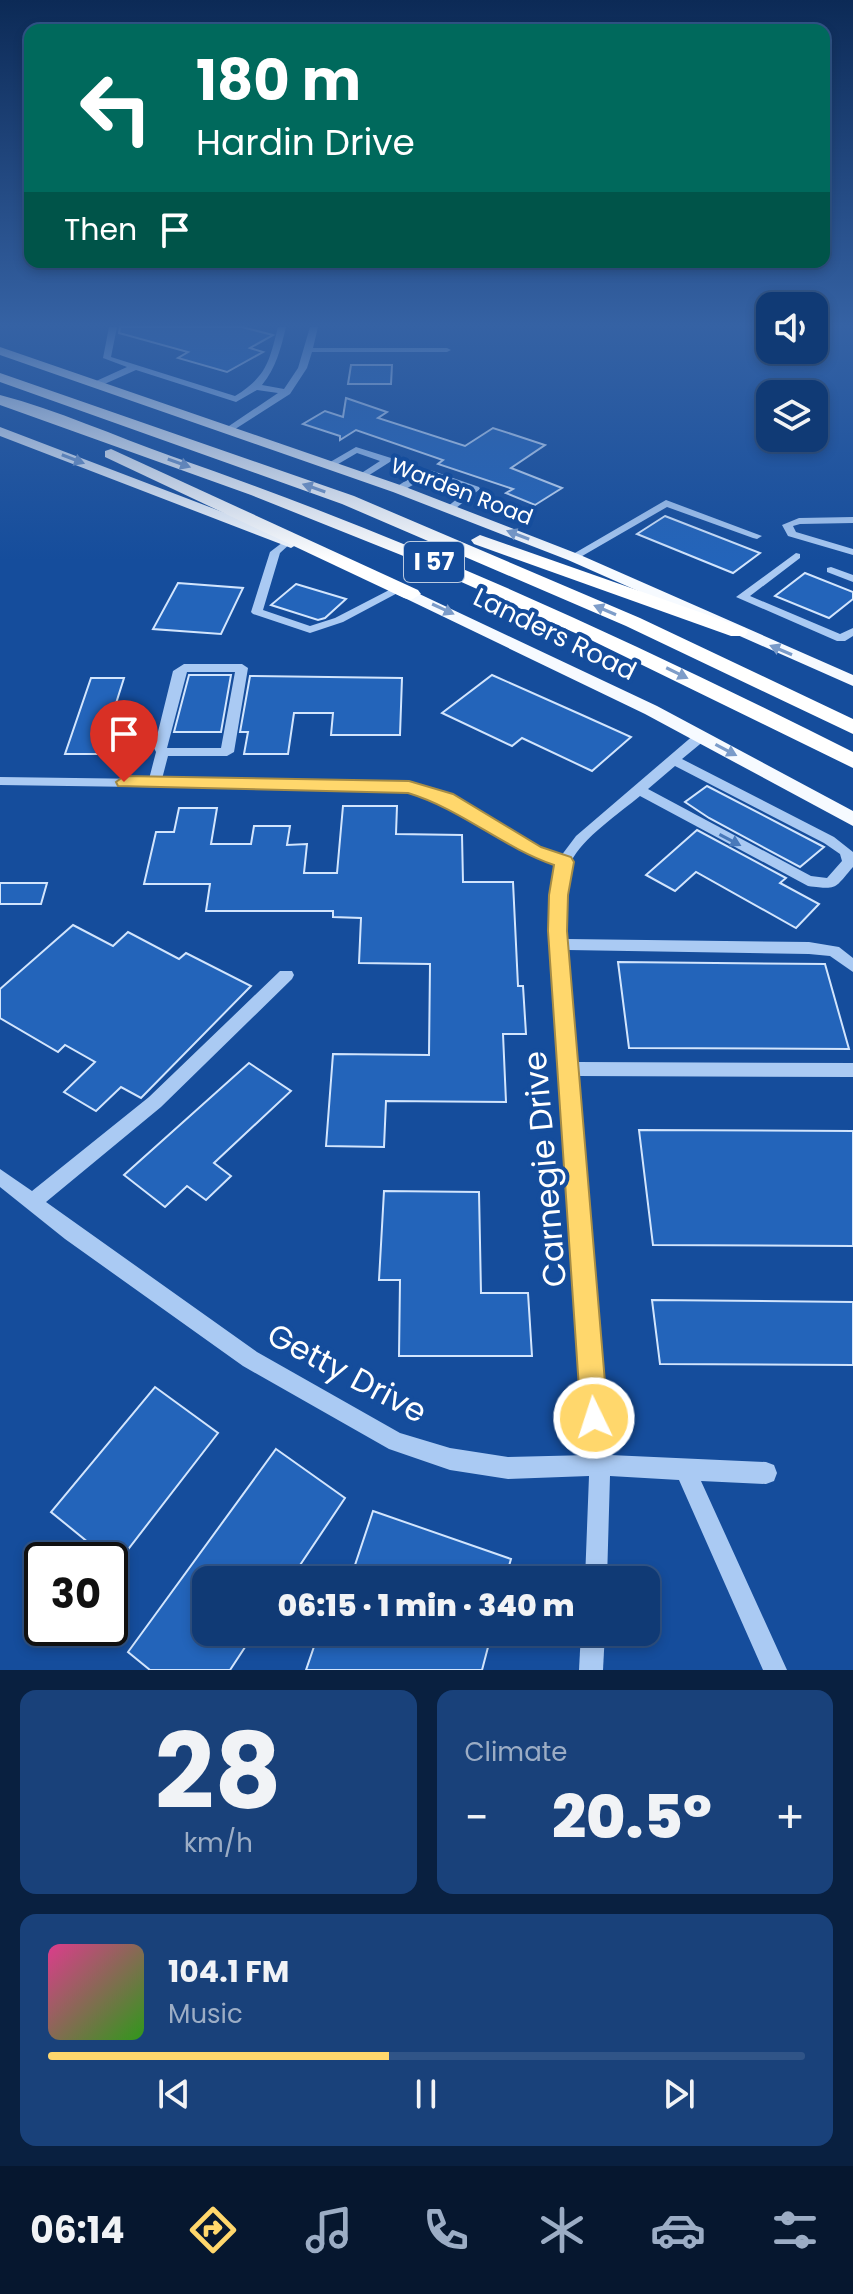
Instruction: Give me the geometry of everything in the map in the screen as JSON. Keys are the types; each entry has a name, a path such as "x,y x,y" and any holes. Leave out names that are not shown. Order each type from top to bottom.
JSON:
{"highway":[{"path":"12,405 405,591"},
{"name":"I 57","path":"13,405 271,497 463,574 704,686 853,761"},
{"name":"I 57","path":"79,405 348,500 633,622 853,727"},
{"path":"348,500 466,535 738,632"}],"main road":[{"name":"Warden Road","path":"157,405 363,476 573,557 853,681"},
{"name":"Landers Road","path":"0,431 405,591 700,737 853,819"},
{"path":"792,785 853,808"}],"street":[{"path":"229,430 267,405"},
{"path":"330,465 356,450 388,460 363,476"},
{"path":"398,489 430,473 475,489 451,509"},
{"path":"573,557 666,503 757,536"},
{"path":"853,520 799,521 787,525 792,534 853,552"},
{"path":"287,542 275,552 257,612 310,630 405,591"},
{"path":"796,556 742,597 841,639 853,631"},
{"path":"831,570 853,579"},
{"path":"155,782 179,671 184,668 242,668 227,752 163,752"},
{"path":"0,781 409,787 447,798 535,852 564,862 581,839 700,737"},
{"path":"638,789 808,881 830,884 849,862 846,852 829,840 674,760"},
{"name":"Carnegie Drive","path":"564,862 558,895 558,944 600,1465 596,1566"},
{"path":"558,944 809,948 834,951 853,966"},
{"path":"32,1202 155,1102 286,975"},
{"path":"568,1069 853,1070"},
{"name":"Getty Drive","path":"0,1177 250,1359 396,1442 450,1459 508,1468 600,1465 766,1473"},
{"path":"685,1469 775,1670"},
{"path":"591,1670 592,1646"}],"building":[{"path":"345,405 366,405 387,412 378,418 465,446 493,428 545,445 511,468 562,488 535,505 506,493 513,489 438,464 443,460 356,430 340,440 340,436 303,424 325,411 343,417"},
{"path":"665,516 760,553 733,573 637,534"},
{"path":"805,573 853,592 853,599 829,618 775,596"},
{"path":"178,583 243,588 221,634 153,629"},
{"path":"296,584 346,599 325,618 318,620 271,605"},
{"path":"189,675 231,675 221,732 174,732"},
{"path":"492,675 631,737 592,771 522,738 512,746 442,713"},
{"path":"250,676 402,678 400,735 331,735 333,713 294,713 288,754 244,754 248,732 240,732"},
{"path":"91,678 124,678 100,754 65,754"},
{"path":"707,786 824,847 800,867 685,802"},
{"path":"343,806 397,806 396,834 462,835 463,882 513,882 518,986 523,986 526,1034 503,1034 506,1102 386,1101 384,1147 326,1146 333,1054 429,1055 430,964 359,963 361,918 333,917 333,911 206,911 210,884 144,884 156,832 174,832 179,808 217,808 211,844 251,844 254,826 290,826 287,845 307,844 304,873 337,873"},
{"path":"697,830 786,878 780,883 819,904 796,928 696,872 675,891 646,875"},
{"path":"0,883 47,883 41,904 0,904"},
{"path":"73,925 113,946 128,932 179,959 186,953 251,986 141,1098 121,1087 96,1111 64,1092 95,1062 65,1045 58,1052 0,1018 0,989"},
{"path":"618,962 825,964 849,1049 629,1048"},
{"path":"249,1063 291,1091 214,1163 231,1176 206,1200 187,1186 165,1207 124,1175"},
{"path":"639,1130 853,1131 853,1246 653,1245"},
{"path":"384,1191 479,1192 481,1293 528,1293 532,1356 399,1356 400,1280 379,1280"},
{"path":"652,1300 853,1302 853,1365 660,1364"},
{"path":"155,1387 218,1433 128,1549 128,1542 88,1542 51,1512"},
{"path":"276,1449 345,1498 299,1566 192,1566 192,1646 246,1646 230,1670 150,1670 128,1652"},
{"path":"373,1511 511,1559 509,1566 355,1566"},
{"path":"314,1646 488,1646 482,1670 306,1670"}],"route":[{"path":"124,782 385,784 409,787 447,798 535,852 564,862 558,895 557,931 594,1418"}]}
